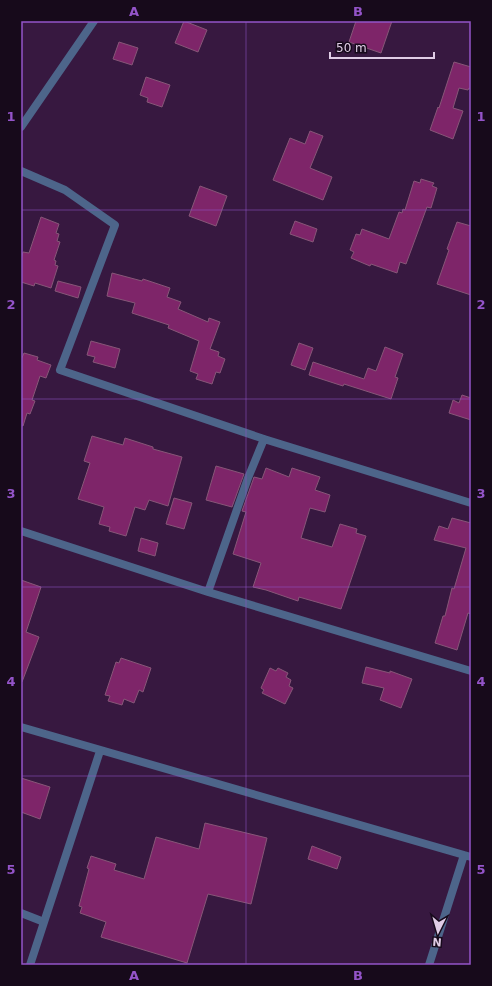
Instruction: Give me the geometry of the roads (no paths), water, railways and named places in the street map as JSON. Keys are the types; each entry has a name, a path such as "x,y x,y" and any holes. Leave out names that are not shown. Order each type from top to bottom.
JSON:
{"street":[{"path":"21,127 94,21"},
{"path":"21,171 65,190 116,225 60,370 264,439 471,503"},
{"path":"208,592 264,439"},
{"path":"21,531 208,592 471,671"},
{"path":"21,727 468,856 429,965"},
{"path":"30,965 100,751"},
{"path":"21,914 44,922"}]}
